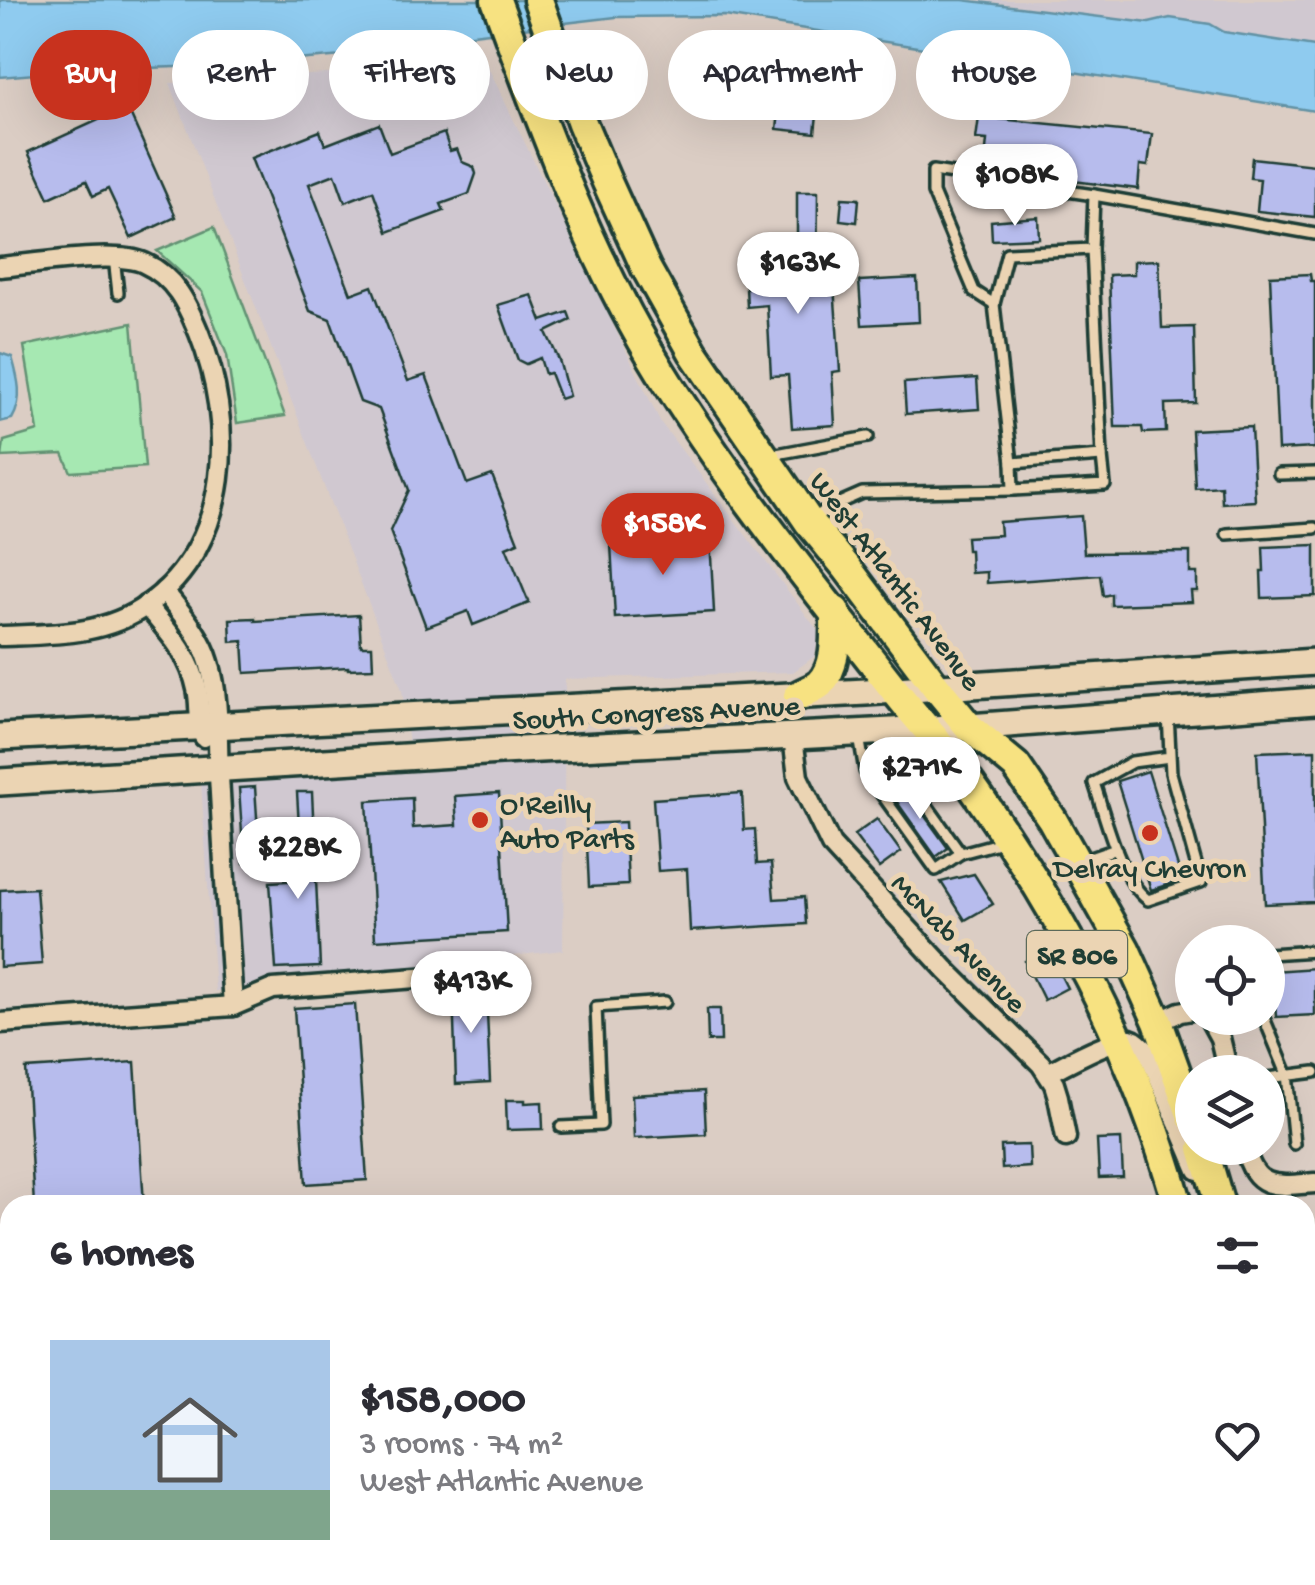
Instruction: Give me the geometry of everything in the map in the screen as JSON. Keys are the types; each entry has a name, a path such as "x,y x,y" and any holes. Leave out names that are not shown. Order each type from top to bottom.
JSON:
{"main road":[{"name":"SR 806","path":"496,0 571,197 660,371 755,510 962,772 1062,924 1120,1040 1157,1134 1175,1195"},
{"name":"West Atlantic Avenue","path":"538,0 607,182 646,268 693,352 808,522 937,688 969,727 1016,766 1078,862 1125,949 1175,1070"},
{"path":"798,696 820,684 830,668 835,611"},
{"name":"South Congress Avenue","path":"0,737 798,696 1315,662"},
{"name":"South Congress Avenue","path":"0,782 969,727 1315,700"},
{"path":"501,751 524,738 538,724 546,708"},
{"path":"1207,1165 1215,1195"}],"street":[{"path":"571,197 607,182"},
{"path":"0,267 114,257 142,262 165,276 186,300 210,361 219,401 222,451 216,501 199,543 164,591 128,616 102,626 67,633 0,636"},
{"path":"164,591 192,628 208,658 217,702 208,725"},
{"path":"146,605 192,666 218,770 233,1006"},
{"name":"McNab Avenue","path":"793,737 798,776 831,844 946,970 1048,1073"},
{"path":"0,1023 233,1006 274,990 430,977"},
{"path":"1158,1022 1175,1014"},
{"path":"1066,1137 1058,1097 1048,1073 1083,1055 1131,1039 1148,1054 1212,1195"},
{"path":"1251,1165 1265,1182 1315,1183"}],"lane":[{"path":"994,304 974,291 933,194 933,171 1315,234"},
{"path":"808,522 862,493 1105,485 1092,248 1094,195"},
{"path":"1013,490 994,304 1007,253 1092,248"},
{"path":"114,257 118,293"},
{"path":"763,457 868,437"},
{"path":"1012,464 1102,456"},
{"path":"1279,474 1315,474"},
{"path":"1227,534 1315,528"},
{"path":"1168,711 1171,772 1200,882 1148,900 1138,892 1116,849 1094,783 1132,762 1170,757"},
{"path":"858,733 866,771 909,826 936,870 961,853 1009,840"},
{"path":"881,792 906,775 929,813 961,853"},
{"path":"1078,862 1116,849"},
{"path":"1285,953 1315,951"},
{"path":"561,1128 600,1125 596,1007 665,1002"},
{"path":"1271,1035 1287,1074 1294,1144"},
{"path":"1287,1074 1315,1072"}],"shaded area":[{"path":"976,0 1315,0 1315,46 1223,32 1210,24 1171,18 1149,23"},
{"path":"490,71 510,120 514,120 661,423 819,632 815,656 793,672 565,679 563,950 215,991 201,782 412,768 402,690 184,120 309,120 309,75 329,74 329,120 490,120"}],"green space":[{"path":"214,227 285,416 237,423 227,355 202,292 157,251"},
{"path":"132,323 145,467 71,472 63,454 2,457 4,441 38,431 24,346"}],"water":[{"path":"963,0 1149,23 1170,18 1210,24 1224,32 1315,46 1315,111 1071,72 1071,30 916,30 916,47 896,44 896,30 812,30 725,16 616,17 490,32 329,30 329,57 309,59 309,30 172,30 172,67 152,68 152,30 30,30 30,74 0,77 0,1"},
{"path":"0,353 12,357 19,396 12,419 0,422"}],"building":[{"path":"98,120 133,120 176,217 131,238 108,189 93,196 86,181 49,198 28,152"},
{"path":"778,120 816,120 815,133 777,129"},
{"path":"979,120 1152,134 1148,166 1140,165 1138,189 984,170 987,140 976,139"},
{"path":"379,124 390,153 444,133 450,151 457,149 462,162 474,167 476,174 469,194 441,204 444,211 388,232 373,191 345,202 335,174 309,184 351,294 372,286 408,381 426,375 467,484 492,475 518,542 506,547 529,603 473,625 468,611 426,627 390,531 409,490 379,409 360,402 330,319 310,311 251,158 320,131 325,145"},
{"path":"1252,158 1315,165 1315,217 1257,211 1260,179 1250,178"},
{"path":"797,192 818,192 817,286 834,286 840,371 832,372 835,425 792,428 788,375 771,376 767,305 747,307 744,248 797,244"},
{"path":"842,198 859,199 857,222 840,220"},
{"path":"1038,217 1039,238 992,240 991,221"},
{"path":"1159,260 1162,328 1194,327 1196,403 1165,404 1166,432 1143,433 1142,427 1115,427 1109,275 1134,274 1134,261"},
{"path":"1310,274 1311,281 1315,281 1315,448 1278,450 1270,276"},
{"path":"917,278 919,322 862,325 859,281"},
{"path":"532,295 542,321 568,312 571,320 546,332 569,396 560,399 540,358 526,364 518,360 498,305"},
{"path":"977,378 979,409 906,414 904,383"},
{"path":"1251,427 1255,501 1222,503 1221,486 1195,488 1192,430"},
{"path":"1081,516 1084,553 1190,552 1190,573 1197,573 1197,591 1191,591 1192,602 1111,605 1111,594 1103,596 1100,575 987,583 987,572 971,573 966,537 1000,535 999,522"},
{"path":"710,538 714,612 615,618 611,544"},
{"path":"1315,545 1315,596 1262,598 1263,547"},
{"path":"359,615 361,646 372,646 373,668 245,673 243,641 231,642 230,619"},
{"path":"1315,750 1315,902 1265,904 1257,752"},
{"name":"Delray Chevron","path":"1148,771 1182,880 1151,890 1117,781"},
{"path":"903,786 948,848 936,857 892,795"},
{"path":"255,787 260,862 244,863 239,788"},
{"path":"297,792 312,792 320,967 276,969 270,882 302,880"},
{"path":"499,793 507,932 375,940 367,801 412,798 413,828 457,825 455,796"},
{"path":"742,793 744,830 755,829 757,864 771,863 774,899 804,897 806,924 690,931 687,869 658,871 653,799"},
{"path":"877,819 901,852 879,868 854,835"},
{"path":"625,822 628,885 589,887 586,824"},
{"path":"974,874 993,904 965,920 941,882"},
{"path":"36,888 42,964 0,967 0,890"},
{"path":"1048,950 1067,988 1044,1000 1025,961"},
{"path":"1315,968 1315,1015 1285,1017 1285,970"},
{"path":"486,989 490,1082 456,1084 453,990"},
{"path":"355,1004 367,1180 306,1184 294,1008"},
{"path":"707,1009 720,1009 721,1041 708,1041"},
{"path":"135,1062 143,1195 33,1195 26,1069"},
{"path":"704,1091 706,1134 634,1138 632,1095"},
{"path":"506,1100 542,1102 543,1129 507,1130"},
{"path":"1121,1139 1123,1177 1099,1178 1097,1140"},
{"path":"1029,1145 1030,1167 1002,1169 1001,1146"}],"place":[{"name":"O'Reilly Auto Parts","path":"480,820"},
{"name":"Delray Chevron","path":"1150,833"}]}
